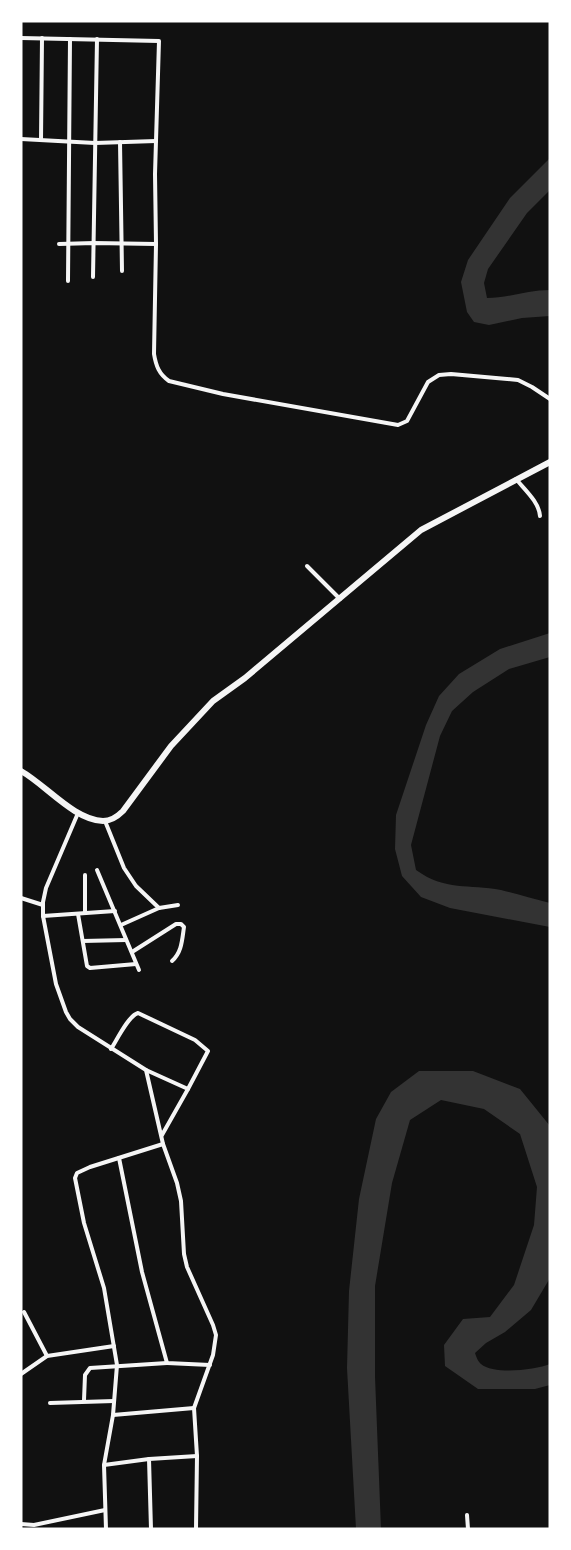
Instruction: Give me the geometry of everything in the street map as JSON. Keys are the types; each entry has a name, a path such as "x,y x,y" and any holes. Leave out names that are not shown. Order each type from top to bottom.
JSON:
{"highway":[{"path":"21,771 35,779 78,813 104,821 117,817 171,746 213,701 245,678 421,530 550,462"}],"street":[{"path":"21,38 158,41 154,354 158,369 162,376 169,381 223,394 398,425 407,421 428,382 439,375 451,374 518,380 550,399"},
{"path":"41,140 42,38"},
{"path":"68,281 70,39"},
{"path":"93,277 97,40"},
{"path":"21,139 95,143 156,142"},
{"path":"120,142 122,271"},
{"path":"59,244 156,244"},
{"path":"516,479 537,505 540,510 540,516"},
{"path":"308,566 340,599"},
{"path":"78,813 46,888 43,905 43,916 60,1000 70,1019 87,1034 146,1070 188,1088"},
{"path":"104,821 124,868 136,886 159,908"},
{"path":"97,870 139,970"},
{"path":"85,874 85,913"},
{"path":"21,898 43,905"},
{"path":"121,925 159,908 178,905"},
{"path":"43,916 115,911"},
{"path":"78,914 88,967 136,964"},
{"path":"132,952 176,924 180,924 184,927 181,948 172,961"},
{"path":"83,942 126,940"},
{"path":"112,1049 130,1019 134,1014 138,1013 195,1040 208,1051 162,1135"},
{"path":"146,1070 164,1144 177,1182 181,1201 184,1254 187,1267 216,1335 210,1365 194,1408 197,1456 196,1529"},
{"path":"106,1529 104,1465 113,1415 117,1365 104,1288 84,1223 75,1175 81,1170 164,1144"},
{"path":"119,1158 142,1272 167,1363"},
{"path":"24,1312 47,1356"},
{"path":"21,1374 47,1356 114,1346"},
{"path":"84,1400 85,1375 90,1368 167,1363 210,1365"},
{"path":"50,1402 114,1401"},
{"path":"113,1415 194,1408"},
{"path":"104,1465 149,1459 197,1456"},
{"path":"149,1459 151,1529"},
{"path":"21,1524 34,1525 105,1510"},
{"path":"467,1514 468,1529"}],"shaded area":[{"path":"550,158 550,190 527,213 488,269 484,283 487,298 550,290 550,316 522,318 489,325 474,322 467,312 461,282 468,260 510,198"},
{"path":"550,633 550,657 509,669 473,692 452,711 440,736 411,845 416,870 427,877 447,884 501,890 550,903 550,927 450,908 421,897 402,876 395,849 396,815 426,725 439,696 459,674 500,649"},
{"path":"419,1071 473,1071 520,1089 550,1126 550,1278 531,1310 505,1332 486,1343 475,1353 481,1364 495,1369 525,1370 550,1364 550,1385 535,1389 478,1389 445,1366 444,1345 463,1319 490,1317 514,1285 534,1225 537,1187 520,1134 484,1109 441,1100 410,1120 392,1183 375,1286 375,1377 381,1529 356,1529 347,1368 349,1291 359,1199 376,1119 391,1092"}]}
